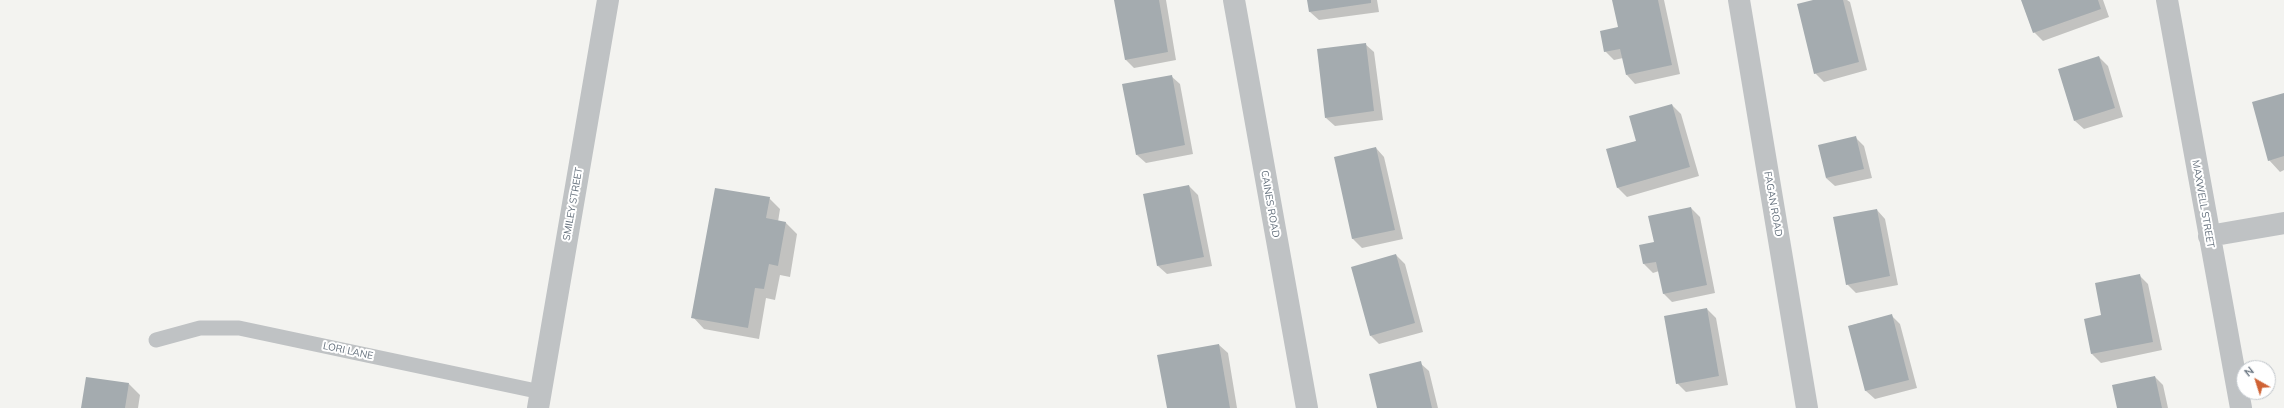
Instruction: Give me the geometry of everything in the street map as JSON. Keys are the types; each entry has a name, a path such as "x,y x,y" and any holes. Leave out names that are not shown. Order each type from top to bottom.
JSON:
{"street":[{"name":"SMILEY STREET","path":"540,400 608,0"},
{"name":"CAINES ROAD","path":"1234,0 1307,408"},
{"name":"FAGAN ROAD","path":"1739,0 1807,408"},
{"name":"MAXWELL STREET","path":"2168,0 2240,408"},
{"path":"2209,236 2284,223"}],"lane":[{"name":"LORI LANE","path":"156,340 200,328 239,328 540,400"}],"building":[{"path":"1114,0 1159,0 1168,52 1125,60"},
{"path":"1307,0 1371,0 1371,3 1309,12"},
{"path":"1612,0 1658,0 1672,65 1626,75 1620,49 1604,52 1600,31 1618,27"},
{"path":"1813,0 1843,0 1859,62 1814,74 1797,4"},
{"path":"2021,0 2098,0 2101,9 2033,33"},
{"path":"1366,43 1374,111 1325,118 1317,49"},
{"path":"2099,56 2115,108 2074,121 2058,69"},
{"path":"1172,75 1185,145 1136,155 1122,84"},
{"path":"2284,93 2284,156 2268,161 2252,102"},
{"path":"1672,104 1690,167 1617,188 1606,149 1636,141 1629,116"},
{"path":"1856,136 1864,169 1826,178 1818,145"},
{"path":"1376,147 1395,230 1352,239 1334,157"},
{"path":"1189,185 1204,257 1157,266 1143,194"},
{"path":"715,188 770,197 766,218 786,222 778,266 769,264 764,289 755,288 748,328 691,318"},
{"path":"1691,207 1707,285 1663,294 1656,262 1643,264 1639,245 1654,242 1648,216"},
{"path":"1877,209 1890,276 1846,285 1833,217"},
{"path":"1396,254 1415,323 1370,336 1351,267"},
{"path":"2140,274 2153,342 2091,354 2084,319 2101,315 2095,283"},
{"path":"1707,308 1719,376 1676,384 1664,316"},
{"path":"1892,314 1909,380 1865,391 1848,326"},
{"path":"1219,344 1230,408 1167,408 1157,355"},
{"path":"1421,361 1432,408 1377,408 1369,374"},
{"path":"2155,376 2162,408 2117,408 2112,385"},
{"path":"86,377 129,383 125,408 81,408"}]}
